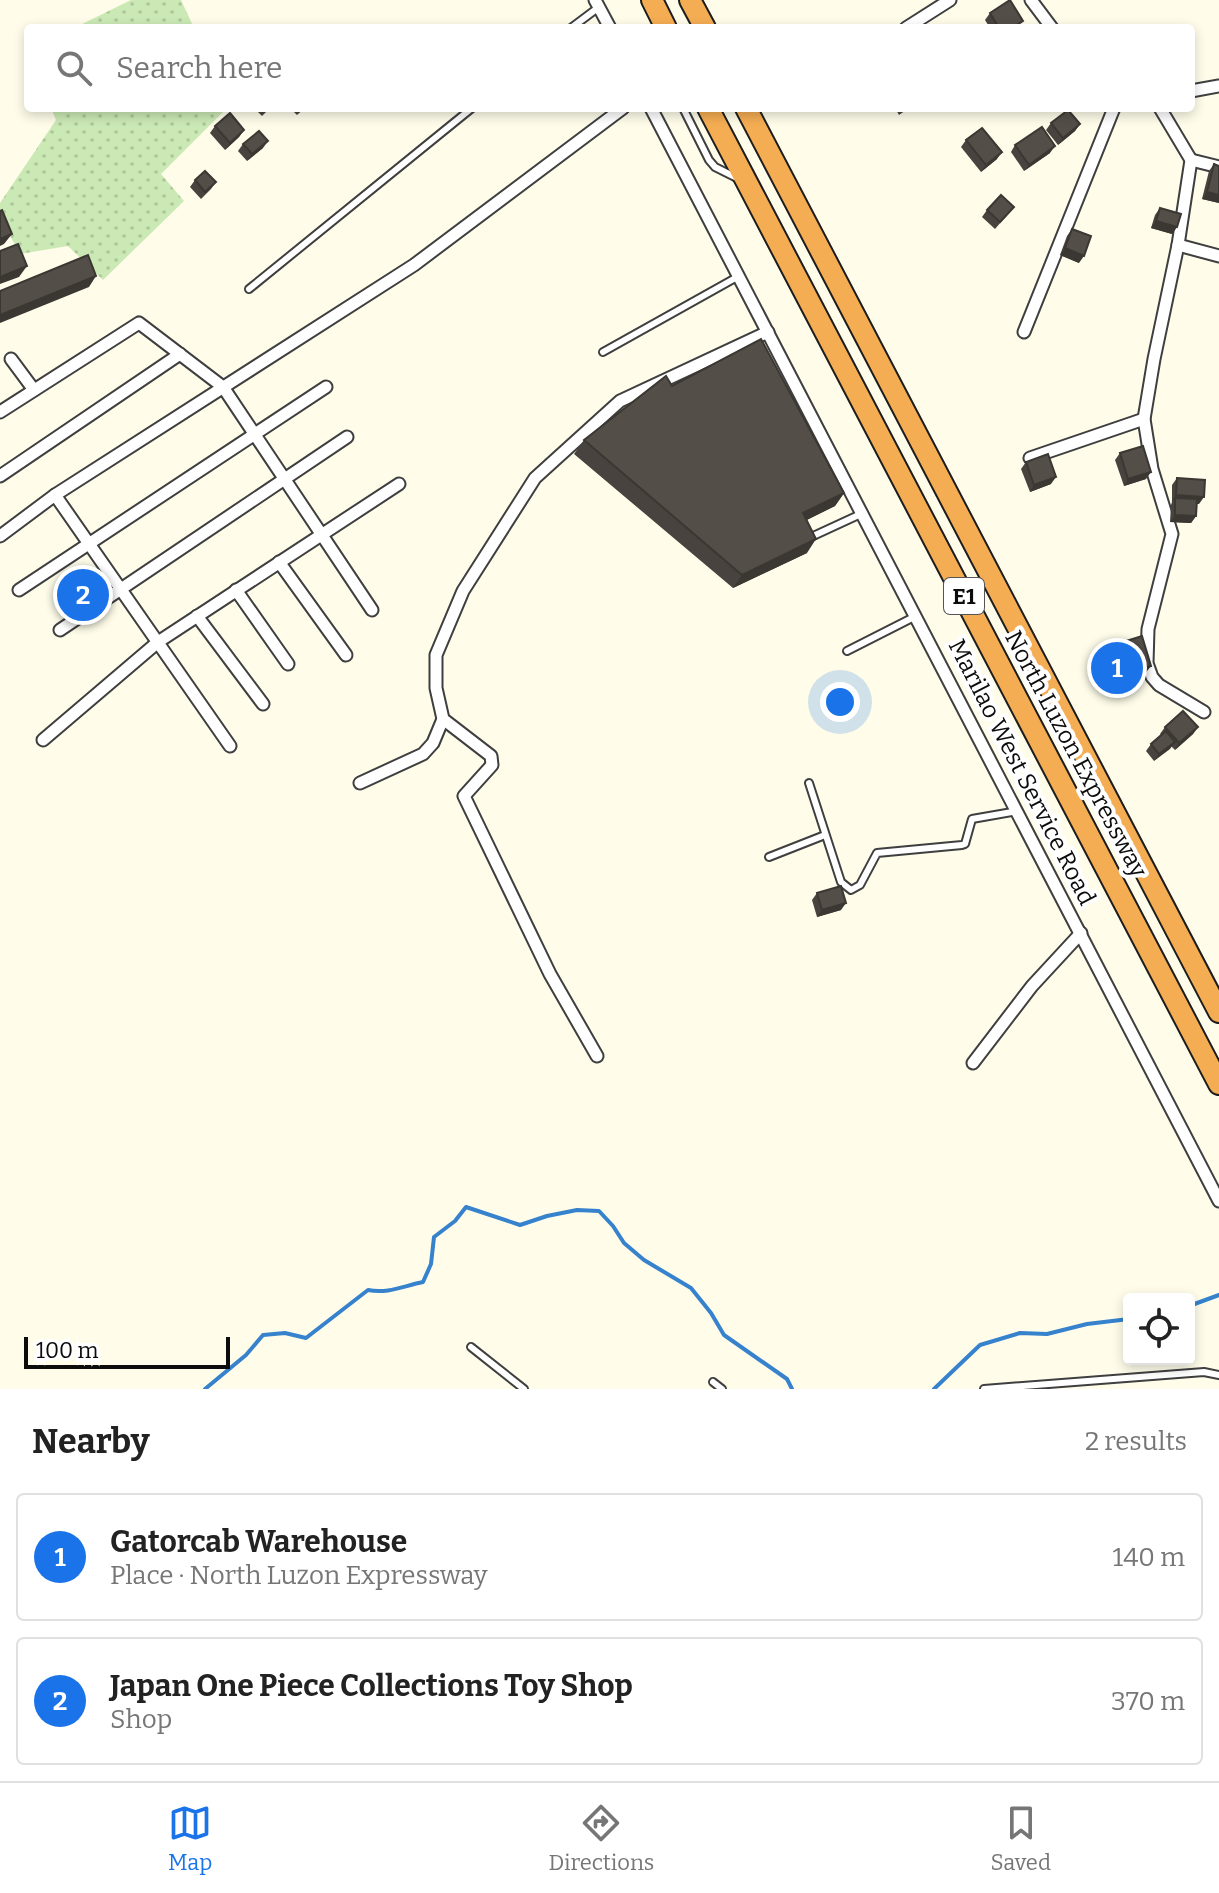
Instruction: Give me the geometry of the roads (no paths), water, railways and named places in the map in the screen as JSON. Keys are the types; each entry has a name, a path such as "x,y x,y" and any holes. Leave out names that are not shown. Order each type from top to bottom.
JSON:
{"highway":[{"path":"652,0 664,24"},
{"path":"690,0 703,24"},
{"name":"North Luzon Expressway","path":"710,112 1219,1084"},
{"name":"North Luzon Expressway","path":"748,112 1219,1012"}],"street":[{"path":"912,24 950,0"},
{"path":"1031,0 1048,24"},
{"path":"597,4 608,24"},
{"path":"1195,90 1219,86"},
{"path":"0,536 55,495 414,265 618,112"},
{"name":"Marilao West Service Road","path":"653,112 1219,1201"},
{"path":"1024,332 1112,112"},
{"path":"1162,112 1191,160 1144,419 1152,469 1172,534 1148,629 1147,663 1159,685 1204,712"},
{"path":"1191,160 1219,167"},
{"path":"1178,245 1219,256"},
{"path":"0,412 139,323 223,387 372,610"},
{"path":"360,783 423,754 433,743 443,719 436,688 436,655 463,591 535,478 620,401 768,332"},
{"path":"0,476 180,354"},
{"path":"11,359 34,390"},
{"path":"19,590 326,387"},
{"path":"1030,458 1144,419"},
{"path":"60,630 347,437"},
{"path":"43,740 158,642 399,484"},
{"path":"55,495 230,746"},
{"path":"279,562 346,655"},
{"path":"236,590 288,664"},
{"path":"197,616 263,704"},
{"path":"443,719 491,756 492,765 464,796 550,974 597,1056"},
{"path":"973,1063 1032,986 1081,933"}],"lane":[{"path":"575,24 597,4"},
{"path":"249,289 467,112"},
{"path":"685,112 715,167 748,184"},
{"path":"603,352 739,276"},
{"path":"811,537 863,513"},
{"path":"847,651 916,616"},
{"path":"809,783 841,882 851,890 860,885 877,853 962,845 965,844 972,819 1018,811"},
{"path":"769,857 825,835"},
{"path":"471,1347 524,1389"},
{"path":"984,1389 1204,1372 1219,1375"},
{"path":"713,1382 722,1389"}],"waterway":[{"path":"205,1389 246,1355 263,1335 285,1333 306,1338 368,1290 389,1290 423,1282 431,1264 434,1237 455,1221 466,1207 520,1225 577,1210 599,1211 624,1243 644,1260 691,1288 724,1335 787,1379 792,1389"},
{"path":"1195,1304 1219,1295"},
{"path":"934,1389 980,1345 1020,1333 1047,1334 1087,1324 1123,1320"}],"place":[{"name":"Japan One Piece Collections Toy Shop","path":"83,595"},
{"name":"Gatorcab Warehouse","path":"1117,668"}]}
